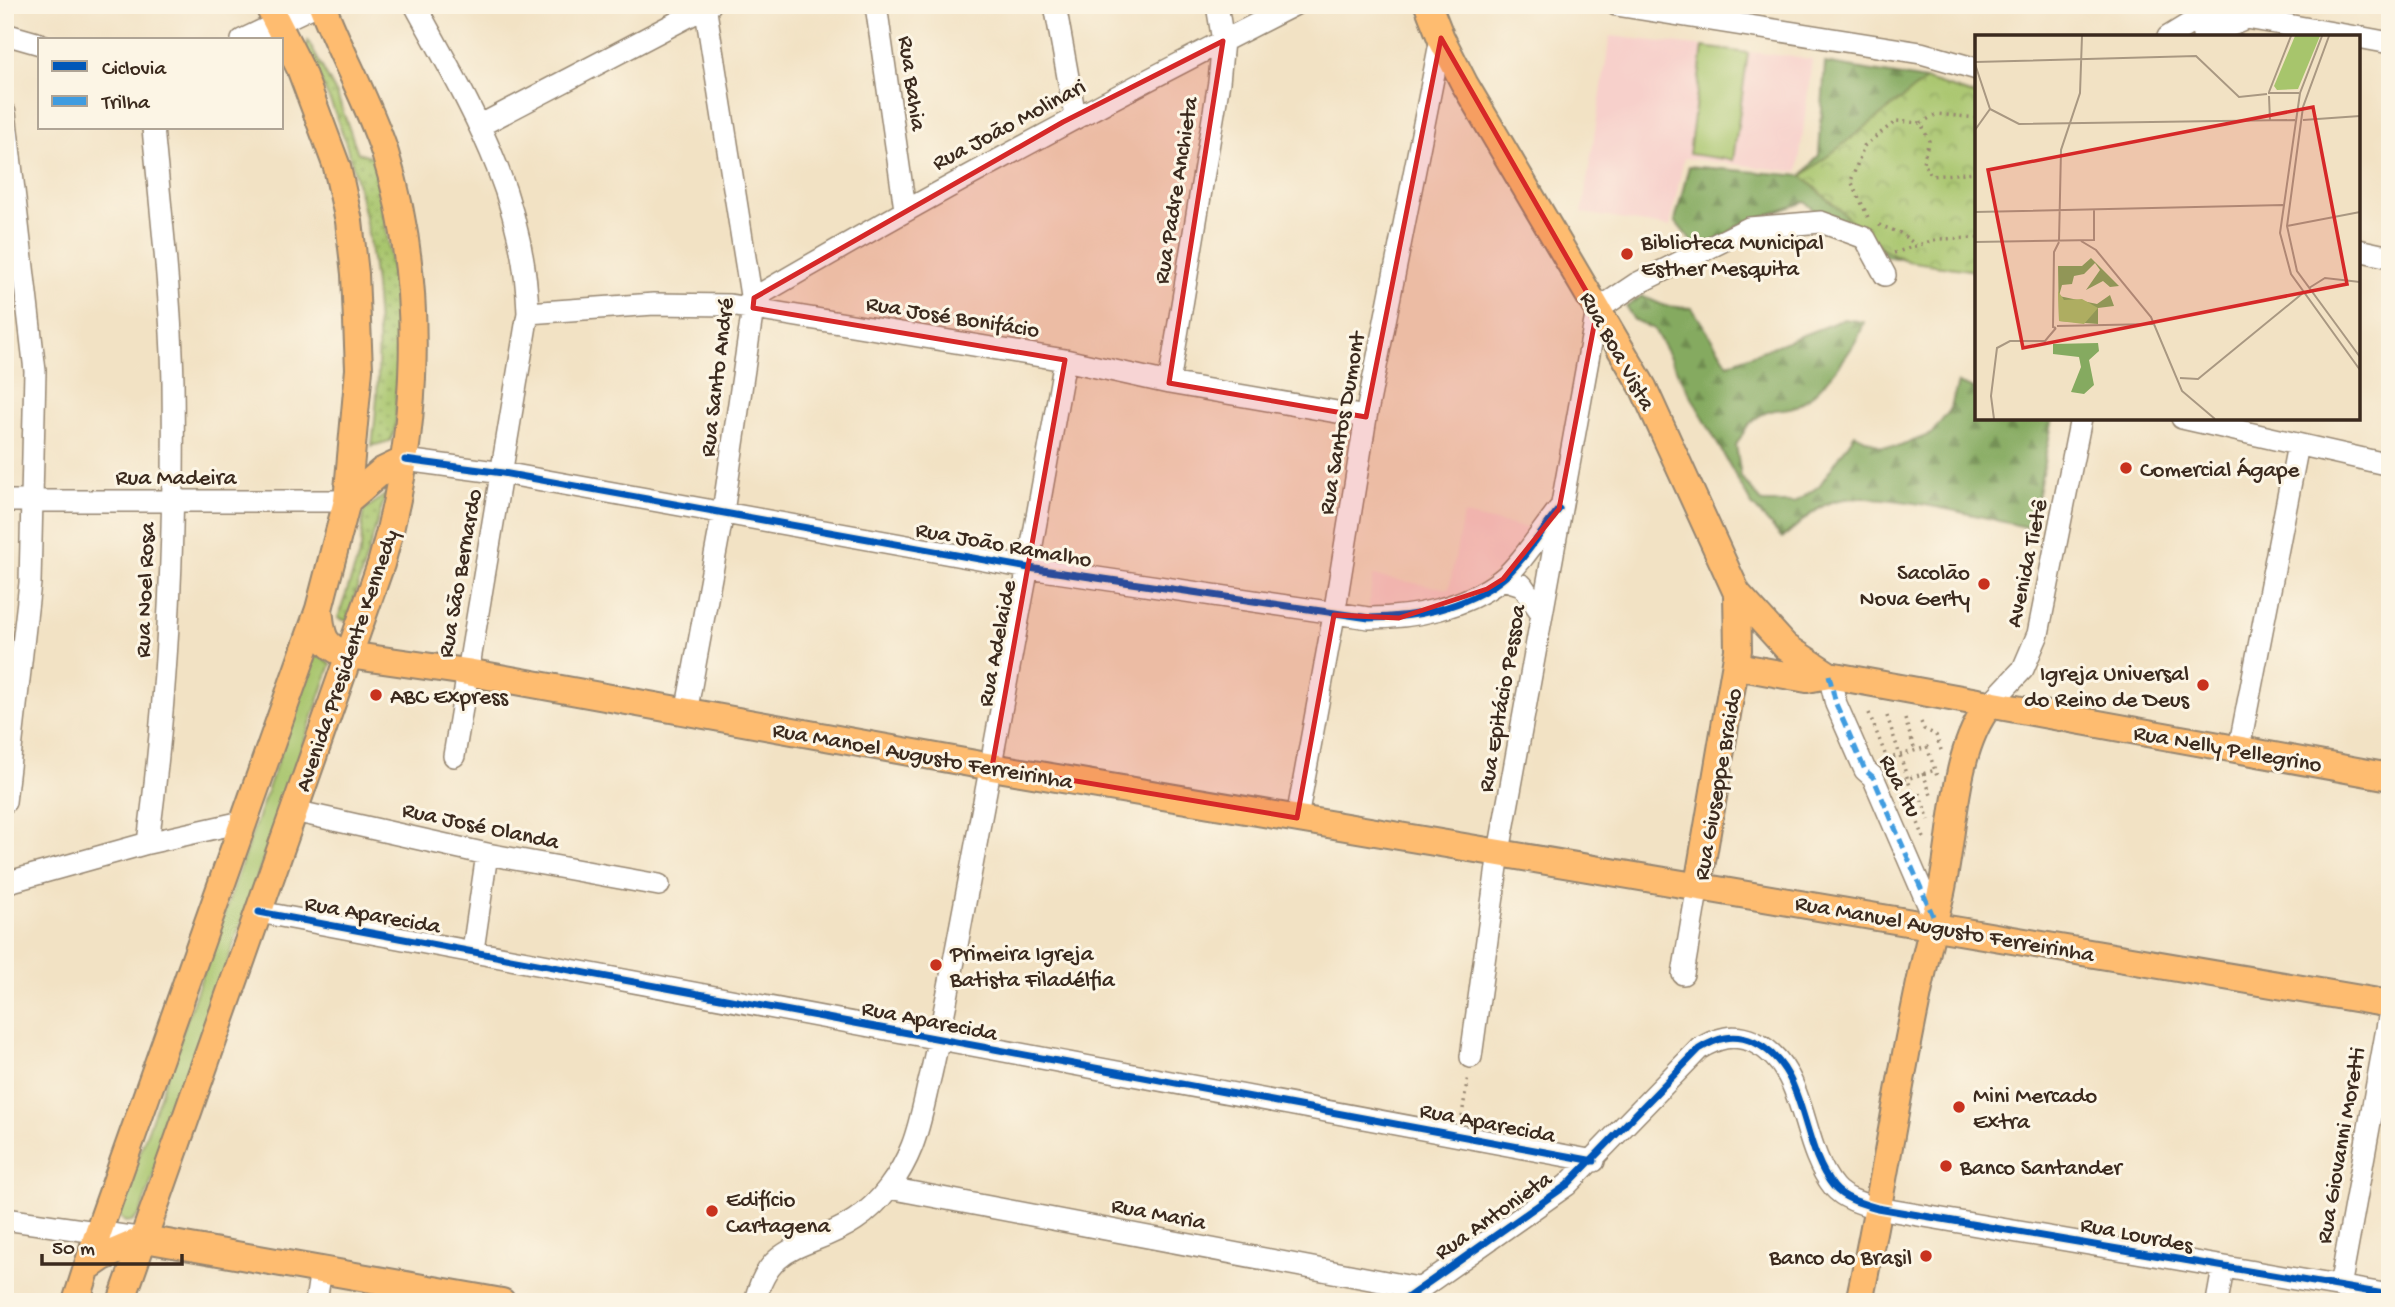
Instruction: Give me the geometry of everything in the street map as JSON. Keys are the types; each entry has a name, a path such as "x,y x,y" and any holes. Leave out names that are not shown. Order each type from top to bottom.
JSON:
{"main road":[{"name":"Avenida Presidente Kennedy","path":"121,1302 384,551 405,460 412,333 397,195 384,150 322,5"},
{"name":"Rua Boa Vista","path":"1428,5 1441,38 1643,387 1737,593 1786,647 1829,675"},
{"name":"Avenida Presidente Kennedy","path":"76,1302 318,609 347,500 359,369 355,274 349,221 337,167 300,68 272,15"},
{"path":"347,500 382,471 405,460"},
{"name":"Rua Giuseppe Braido","path":"1698,885 1736,666 1740,630 1737,593"},
{"path":"318,609 323,638 331,649 348,655"},
{"name":"Rua Manoel Augusto Ferreirinha","path":"348,655 467,672 992,767 1499,852"},
{"name":"Rua Nelly Pellegrino","path":"1736,666 1807,679 1829,675 2390,777"},
{"path":"1859,1302 1970,735 1990,704"},
{"name":"Rua Manuel Augusto Ferreirinha","path":"1499,852 1932,921 2390,1003"},
{"path":"87,1268 103,1257 145,1238 502,1302"}],"street":[{"path":"244,38 272,15 316,5"},
{"name":"Rua São Bernardo","path":"415,5 481,125 512,204 522,244 528,313 454,756"},
{"name":"Rua Bahia","path":"876,5 905,209"},
{"path":"1055,5 1075,116"},
{"name":"Rua Padre Anchieta","path":"1169,383 1217,95 1223,41 1217,5"},
{"name":"Rua João Molinari","path":"753,303 905,209 1075,116 1294,5"},
{"path":"1616,5 1665,9 1908,51 1975,68"},
{"path":"481,125 706,6"},
{"name":"Rua Santo André","path":"686,713 723,512 753,303 706,6"},
{"path":"2172,35 2208,17 2235,14 2265,15 2349,35"},
{"path":"2207,35 2234,23 2265,15"},
{"path":"5,34 38,43"},
{"name":"Rua Santos Dumont","path":"1297,818 1335,615 1366,417 1441,38"},
{"path":"2360,38 2390,43"},
{"path":"5,113 34,371 34,501 20,691 5,802"},
{"name":"Rua Noel Rosa","path":"148,843 164,723 173,503 169,296 153,130"},
{"path":"1597,310 1636,284 1749,228 1821,222 1865,238 1881,268"},
{"path":"2360,250 2390,257"},
{"name":"Rua José Bonifácio","path":"528,313 667,304 753,303 1065,360 1169,383 1366,417"},
{"name":"Rua Epitácio Pessoa","path":"1471,1057 1499,852 1597,310"},
{"name":"Rua Adelaide","path":"755,1302 766,1270 776,1258 786,1250 831,1234 856,1220 889,1188 908,1157 916,1136 938,1040 992,767 1065,360"},
{"name":"Avenida Tietê","path":"1990,704 2023,669 2038,635 2081,420"},
{"path":"2191,420 2390,465"},
{"path":"2239,749 2298,444"},
{"name":"Rua João Ramalho","path":"405,460 503,473 1029,568 1335,615 1399,618 1458,602 1503,579 1559,509"},
{"name":"Rua Madeira","path":"5,501 173,503 347,500"},
{"path":"1503,579 1522,584 1542,614"},
{"name":"Rua Itu","path":"1829,675 1836,704 1865,770 1873,777 1932,921"},
{"name":"Rua José Olanda","path":"294,811 487,854 659,885"},
{"path":"5,883 148,843 242,822"},
{"path":"473,950 487,854"},
{"name":"Rua Giuseppe Braido","path":"1683,974 1698,885"},
{"name":"Rua Aparecida","path":"259,912 1594,1160"},
{"name":"Rua Giovanni Moretti","path":"2340,1287 2390,1012"},
{"name":"Rua Antonieta","path":"1401,1302 1567,1185 1699,1049 1715,1039 1731,1036 1748,1039 1769,1049 1783,1064 1819,1165 1836,1190 1877,1208"},
{"name":"Rua Maria","path":"889,1188 1419,1288"},
{"name":"Rua Lourdes","path":"1877,1208 2035,1233 2223,1269 2390,1295"},
{"path":"5,1219 145,1238"},
{"path":"316,1302 321,1269"},
{"path":"2217,1302 2223,1269"}],"path":[{"path":"1916,245 1900,233 1872,222 1862,210 1851,181 1864,146 1896,121 1921,123 1937,114 1975,118"},
{"path":"1921,123 1929,141 1923,162 1931,176 1975,172"},
{"path":"1881,268 1916,245 1958,237 1975,237"},
{"path":"1869,713 1887,759 1927,747 1938,780"},
{"path":"1886,716 1913,795"},
{"path":"1905,719 1915,751"},
{"path":"1921,722 1924,729 1934,732 1938,740"},
{"path":"1908,779 1935,769"},
{"path":"1923,774 1935,808"},
{"path":"1931,795 1942,790"},
{"path":"1924,838 1908,797 1919,793 1930,823"},
{"path":"1461,1125 1471,1057"}],"highlighted area":[{"path":"1441,38 1597,310 1559,509 1503,579 1487,589 1399,618 1334,615 1297,818 992,767 1065,360 753,308 754,298 1063,122 1223,41 1169,383 1366,417"}],"shaded area":[{"path":"1610,36 1812,59 1798,172 1684,158 1670,227 1582,213"},
{"path":"1463,515 1532,529 1502,569 1460,599 1368,611 1373,576 1449,589"}],"green space":[{"path":"308,41 337,95 358,153 372,156 389,245 397,335 396,419 390,441 372,446 378,322 369,238 350,157 333,109 305,50"},
{"path":"1703,47 1748,53 1733,160 1689,154"},
{"path":"1825,63 1926,80 1975,95 1975,271 1865,253 1805,202 1737,226 1703,256 1675,221 1689,166 1802,176 1819,155"},
{"path":"1926,80 1975,95 1975,271 1907,261 1883,249 1802,176"},
{"path":"1642,296 1665,306 1692,308 1728,364 1844,319 1864,322 1846,356 1816,391 1794,407 1767,412 1756,418 1736,445 1741,477 1763,503 1794,503 1819,486 1855,434 1880,446 1898,447 1931,434 1950,410 1958,383 1975,389 1975,420 2053,420 2031,528 1926,505 1867,498 1843,499 1825,505 1782,538 1751,504 1654,329 1634,320 1626,307"},
{"path":"386,494 347,621 338,618 361,549 363,511"},
{"path":"316,652 331,664 140,1214 133,1221 125,1222 118,1215"}],"marked path":[{"path":"1829,675 1836,704 1865,770 1873,777 1933,916"}],"cycle path":[{"path":"405,460 503,473 1029,568 1369,618 1438,610 1487,590 1516,566 1559,509"},
{"path":"259,912 1594,1161"},
{"path":"1401,1302 1567,1185 1699,1049 1712,1042 1732,1037 1754,1042 1772,1054 1785,1069 1822,1169 1834,1187 1854,1201 1877,1208 2390,1295"}],"place":[{"name":"Biblioteca Municipal Esther Mesquita","path":"1627,254"},
{"name":"Comercial Ágape","path":"2126,468"},
{"name":"Sacolão Nova Gerty","path":"1984,584"},
{"name":"Igreja Universal do Reino de Deus","path":"2203,685"},
{"name":"ABC Express","path":"376,695"},
{"name":"Primeira Igreja Batista Filadélfia","path":"936,965"},
{"name":"Mini Mercado Extra","path":"1959,1107"},
{"name":"Banco Santander","path":"1946,1166"},
{"name":"Edifício Cartagena","path":"712,1211"},
{"name":"Banco do Brasil","path":"1926,1256"}]}
